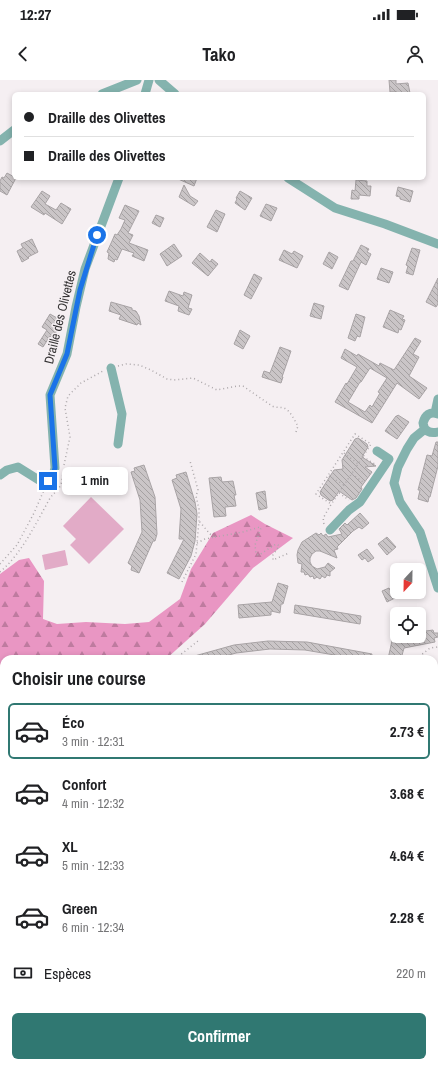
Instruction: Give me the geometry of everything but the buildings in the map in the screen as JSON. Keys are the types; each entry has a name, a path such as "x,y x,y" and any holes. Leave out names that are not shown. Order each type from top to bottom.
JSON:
{"street":[{"path":"107,92 137,80"},
{"path":"146,92 149,80"},
{"path":"159,80 172,92"},
{"path":"0,141 12,132"},
{"name":"Draille des Olivettes","path":"48,481 52,478 55,468 50,395 67,354 85,269 118,180"},
{"path":"291,180 335,208 385,224 438,244"},
{"path":"111,368 122,414 118,444"},
{"path":"438,399 437,414 428,414 423,423 425,429 431,433 438,432"},
{"path":"425,429 414,438 400,463 394,483 400,502 420,532 438,588"},
{"path":"377,451 389,459 400,463"},
{"path":"328,529 360,502 389,459"},
{"path":"0,475 7,470 18,467 42,482 48,481"}],"path":[{"path":"328,529 323,520 371,444 356,434 316,494 332,504"},
{"path":"343,453 358,464"},
{"path":"363,457 382,470"},
{"path":"182,582 196,554 199,521 199,509 196,496 198,490 190,461"},
{"path":"352,474 371,487"},
{"path":"329,475 344,485"},
{"path":"0,564 17,545 34,513 48,481"},
{"path":"339,493 356,505"},
{"path":"199,521 215,538"},
{"path":"197,543 200,540 243,532 260,527 261,528 255,545 256,554 259,555 276,544 279,546 273,555 273,560 289,553"},
{"path":"180,655 198,640"},
{"path":"421,655 430,648 438,647"}],"green space":[{"path":"251,515 293,538 253,568 205,624 170,655 0,655 0,574 19,560 29,558 44,581 43,619 57,624 86,622 125,624 149,622 180,599 191,569 213,533"}],"shaded area":[{"path":"91,497 124,529 89,564 70,545 76,539 63,526"},
{"path":"65,550 68,565 45,570 42,555"}],"route":[{"path":"48,481 52,478 55,468 50,395 67,354 85,269 97,235"}]}
